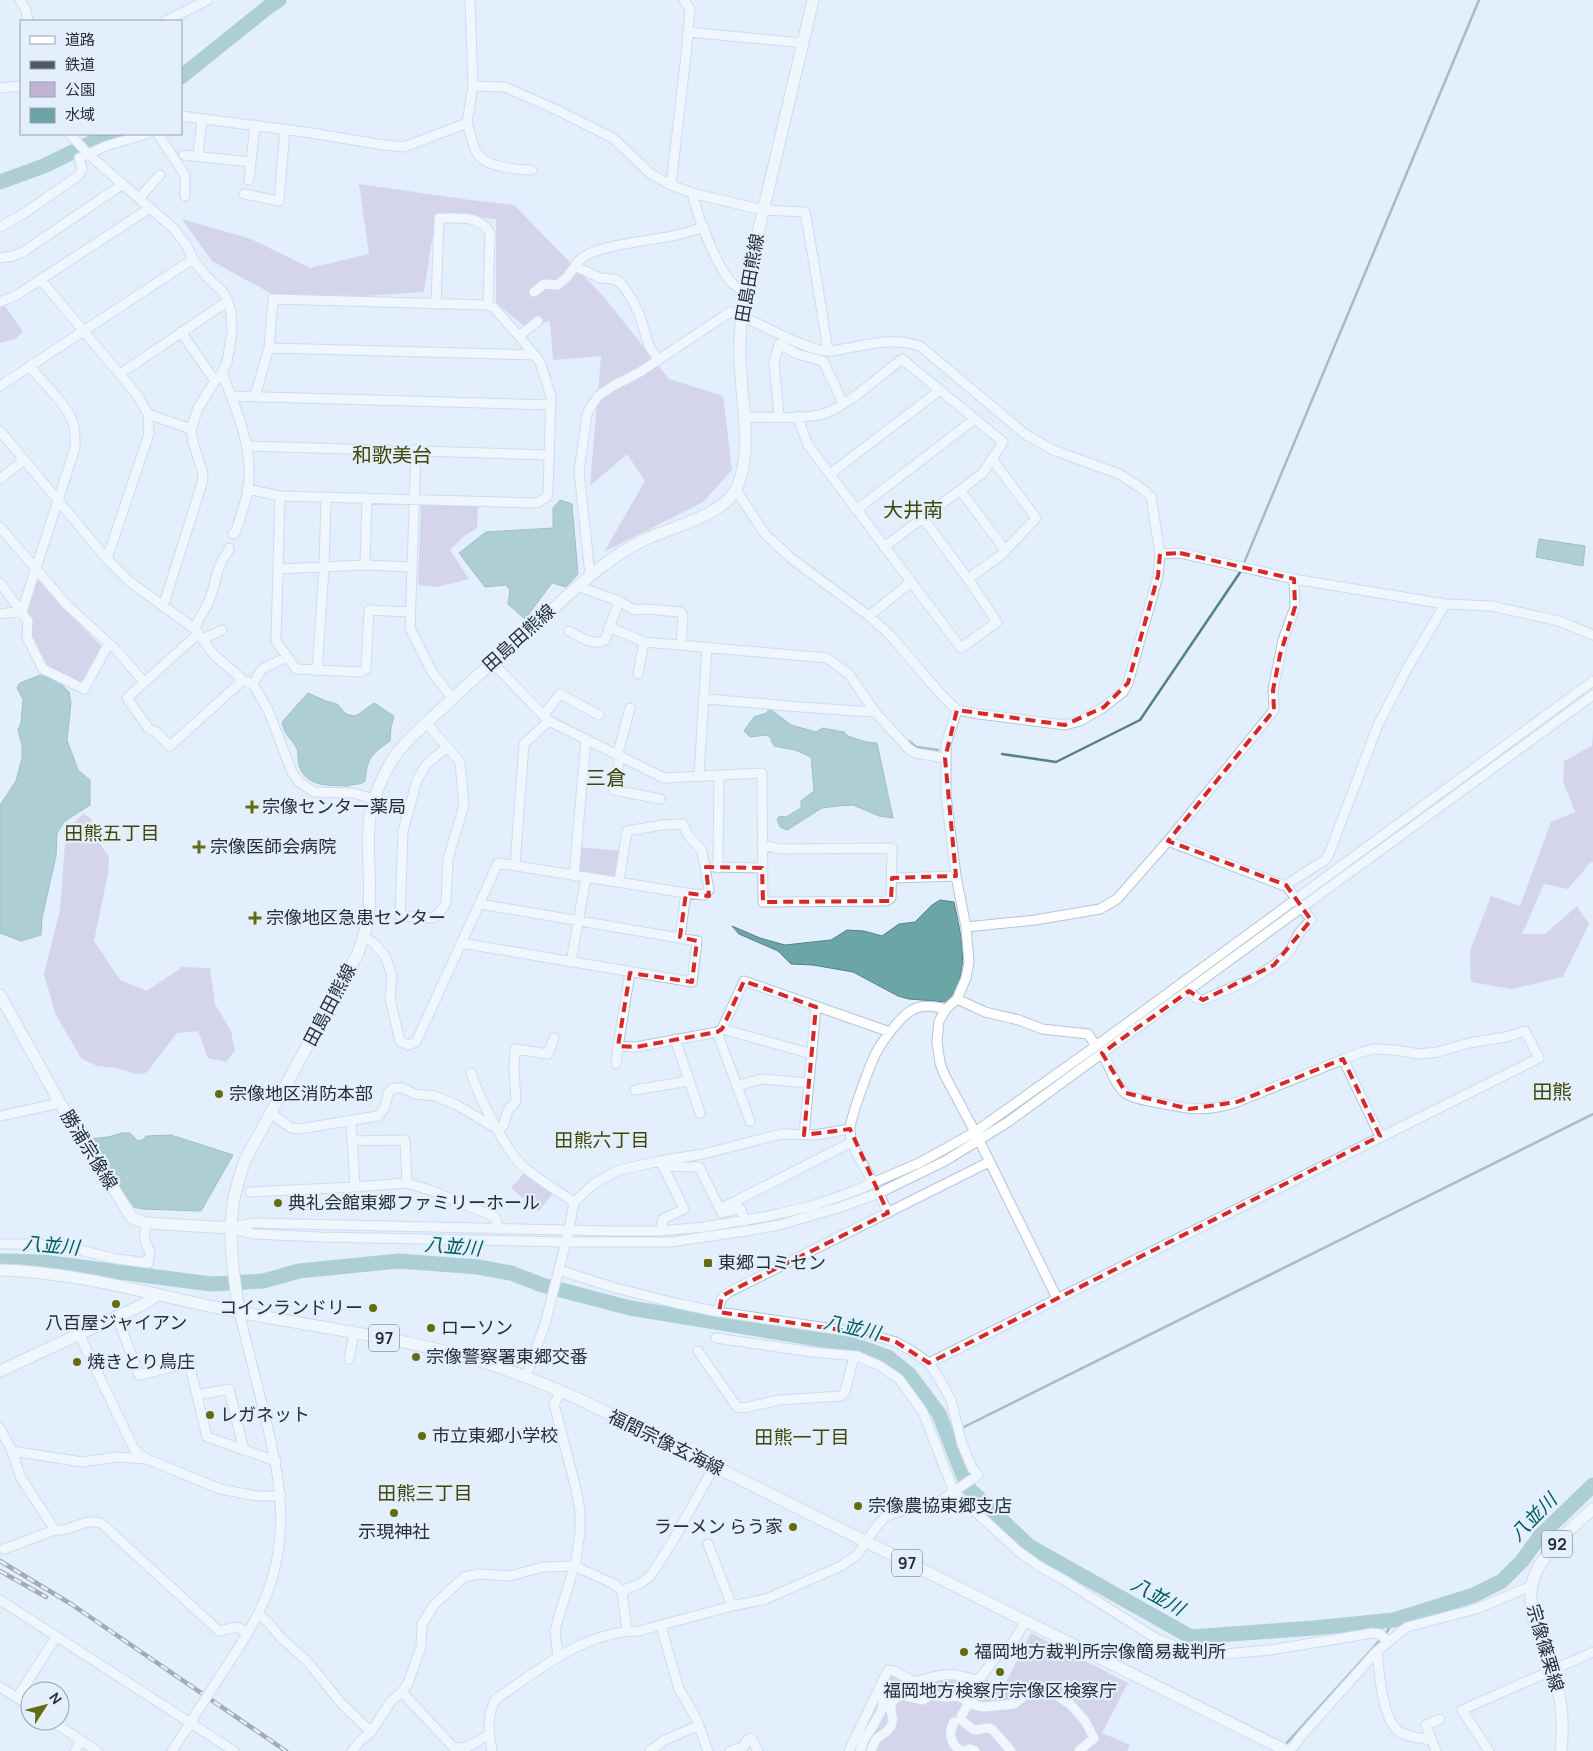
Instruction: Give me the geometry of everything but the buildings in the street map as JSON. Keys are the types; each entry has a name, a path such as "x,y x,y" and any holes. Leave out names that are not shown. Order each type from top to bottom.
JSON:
{"main road":[{"name":"田島田熊線","path":"239,1312 233,1268 231,1228 232,1205 236,1186 245,1160 347,974 364,937 369,908 369,833 374,800 394,757 452,698 590,574 640,542 707,515 728,500 736,490 742,473 744,456 740,336 744,292 813,0"},
{"name":"勝浦宗像線","path":"0,995 60,1103 132,1218 146,1223"},
{"path":"146,1223 231,1228"},
{"name":"福間宗像玄海線","path":"0,1270 36,1272 79,1278 239,1312 354,1333 466,1356 526,1376 561,1391 1289,1751"},
{"path":"0,1371 144,1304 157,1295"},
{"name":"宗像篠栗線","path":"1561,1751 1563,1735 1561,1705 1552,1670 1532,1614 1531,1586 1536,1572 1546,1556 1593,1509"}],"street":[{"path":"20,0 26,10 28,20"},
{"path":"167,20 208,0"},
{"path":"470,0 473,86 467,123 477,153 482,158 499,167 532,170"},
{"path":"671,185 690,9 684,0"},
{"path":"688,32 803,43"},
{"path":"0,88 20,86"},
{"path":"473,86 506,87 598,130 614,138 651,174 671,185 692,193 763,210 804,212 828,351"},
{"path":"182,116 404,147 467,123"},
{"path":"198,156 202,118"},
{"path":"249,180 255,125"},
{"path":"244,194 279,201 285,129"},
{"path":"71,135 88,154 174,229 206,276 223,292 231,312 232,332 230,350 222,373 215,381 194,416 190,429 203,474 202,483 163,607"},
{"path":"0,228 78,176 82,168 79,158 106,146 143,135"},
{"path":"159,135 185,175 185,196"},
{"path":"184,155 251,162"},
{"path":"139,198 160,175"},
{"path":"0,258 23,252 123,184"},
{"path":"692,193 712,252 731,282 744,292"},
{"path":"0,302 17,295 41,280 150,208"},
{"path":"436,304 439,218 476,220 486,227 490,234 488,305"},
{"path":"534,292 544,284 558,285 568,276 577,260 590,252 635,242 676,236 704,227"},
{"path":"0,386 193,259"},
{"path":"575,266 600,278 620,282 639,312 649,346 658,359"},
{"path":"41,280 138,396 148,414 149,434 107,559"},
{"path":"247,489 280,496 537,504 547,497 552,396 540,362 520,336 494,308 488,305 272,299 269,348 255,396"},
{"path":"120,374 228,301"},
{"path":"590,574 579,472 587,415 599,395 640,372 730,312 812,348 828,351 895,341 907,342 920,346 1025,434 1053,450 1119,474 1144,490 1151,497 1160,554 1158,576 1128,683 1123,692 1104,707 1080,721 1065,725 957,710 938,691 890,635 869,616 792,559 765,534 736,490"},
{"path":"520,336 538,321"},
{"path":"181,332 215,381"},
{"path":"779,416 774,363 779,344 797,354 823,361 844,403"},
{"path":"269,348 535,355"},
{"path":"744,417 797,416 826,413 844,403 902,360 1003,442 983,473 884,547"},
{"path":"22,611 75,448 75,433 72,420 29,366"},
{"path":"222,373 247,446 249,479 236,531 233,534"},
{"path":"830,474 940,390"},
{"path":"231,396 551,405"},
{"path":"148,414 190,429"},
{"path":"797,416 808,445 960,648 997,622 923,518"},
{"path":"856,510 976,420"},
{"path":"0,430 107,559 130,582 199,634 214,655 243,680 253,684 268,710 292,772 299,782 314,792 353,794 409,809"},
{"path":"247,446 549,454"},
{"path":"416,450 410,628 432,672 452,698"},
{"path":"968,579 1006,551 1036,518 992,459"},
{"path":"0,480 24,460"},
{"path":"960,490 1006,551"},
{"path":"280,496 276,641 296,669 361,672 366,669 369,610 410,612"},
{"path":"317,671 324,568 326,498"},
{"path":"365,565 368,498"},
{"path":"0,527 67,605 109,643 144,682"},
{"path":"199,634 198,619 209,601 220,560 229,548"},
{"path":"1160,554 1180,553 1294,579 1445,604 1491,606 1559,620 1593,635"},
{"path":"278,569 365,565 412,567"},
{"path":"966,927 1035,920 1100,909 1117,899 1168,841 1274,710 1273,690 1283,640 1296,607 1294,579"},
{"path":"869,616 911,582"},
{"path":"0,583 28,621 26,637 43,669 84,689 109,643"},
{"path":"577,586 638,610 680,612 683,616 680,645"},
{"path":"569,631 596,642 602,642 605,640 619,601"},
{"path":"1168,841 1282,885 1325,860 1329,854 1378,725 1445,604"},
{"path":"0,614 22,611"},
{"path":"610,627 644,642 828,658 849,674 875,712 908,748 915,753 945,758"},
{"path":"222,630 199,634 127,698 149,729 156,732 170,746 243,680"},
{"path":"638,674 644,642"},
{"path":"699,776 707,647"},
{"path":"253,684 262,669 287,657"},
{"path":"492,662 546,718 664,778 762,774 762,845 762,868 763,902 886,901 891,898 892,848 780,849 762,845"},
{"path":"231,1228 254,1234 566,1242 670,1242 779,1225 832,1210 879,1193 945,1162 1008,1122 1296,898 1593,681"},
{"path":"515,865 524,744 546,718 560,694 599,714"},
{"path":"231,1228 255,1223 499,1229 660,1230 745,1222 812,1206 874,1184 919,1163 975,1132 1189,991 1593,695"},
{"path":"704,699 875,712"},
{"path":"630,708 618,755 614,790 660,800"},
{"path":"957,710 946,744 946,796 956,876 966,927 969,962 966,978 957,999 946,1009 939,1021 937,1042 940,1063 1057,1298"},
{"path":"426,724 447,747 460,762 464,805 448,859 446,903 433,918 400,916 403,832 416,780 426,765 447,747"},
{"path":"574,876 586,739"},
{"path":"718,868 719,775"},
{"path":"364,937 374,943 385,956 392,975 390,999 400,1041 408,1045 416,1042 498,863 686,893 704,895 709,890 702,851 688,835 683,824 662,825 628,831 619,881"},
{"path":"706,867 762,868"},
{"path":"571,962 586,876"},
{"path":"892,878 956,876"},
{"path":"1189,991 1196,998 1202,1000 1254,978 1274,965 1287,953 1299,933 1311,920 1286,884"},
{"path":"680,937 686,893"},
{"path":"461,944 692,982 697,941 480,904"},
{"path":"616,1064 630,973"},
{"path":"750,1121 720,1030 744,981 890,1032"},
{"path":"928,1363 1538,1058 1525,1031 1438,1052 1420,1054 1373,1049 1228,1105 1212,1109 1189,1109 1133,1097 1126,1093 1119,1086 1109,1063 1088,1034 1042,1029 1018,1020 985,1012 957,999"},
{"path":"804,1135 816,1007"},
{"path":"874,1184 852,1142 850,1129 860,1095 877,1051 890,1032 910,1011 919,1007 946,1009"},
{"path":"618,1046 636,1047 720,1030 812,1054"},
{"path":"499,1130 503,1126 508,1110 516,1101 514,1069 516,1049 548,1054 554,1038"},
{"path":"675,1039 700,1113"},
{"path":"1343,1059 1380,1136"},
{"path":"470,1073 478,1096 512,1153 525,1168 574,1202"},
{"path":"737,1086 761,1079 809,1083"},
{"path":"635,1090 689,1081"},
{"path":"271,1113 291,1128 299,1129 378,1116 384,1112 388,1092 393,1088 402,1088 415,1094 435,1096 457,1105 499,1130"},
{"path":"0,1116 60,1103"},
{"path":"351,1120 354,1187"},
{"path":"526,1376 545,1324 569,1230 574,1202 596,1184 619,1170 662,1164 781,1134 815,1135 850,1129"},
{"path":"352,1141 405,1140 407,1183"},
{"path":"720,1209 852,1142"},
{"path":"719,1312 722,1296 988,1162"},
{"path":"662,1164 699,1167 722,1212 740,1208 745,1222"},
{"path":"660,1230 663,1219 684,1209 662,1164"},
{"path":"250,1192 407,1183 430,1190 494,1217 499,1229"},
{"path":"879,1193 888,1213"},
{"path":"0,1244 36,1244 148,1263 150,1251 144,1242 146,1223"},
{"path":"492,1751 489,1734 490,1708 496,1699 558,1657 600,1637 661,1626 766,1598 840,1566 857,1555 876,1526 886,1516 902,1510 921,1508 937,1503 978,1475 972,1468 962,1444 951,1400 928,1363 896,1342 868,1334 719,1312 675,1303 558,1272"},
{"path":"172,1751 248,1633 258,1614 277,1560 281,1535 281,1496 276,1461 239,1312"},
{"path":"117,1316 139,1375 189,1363 207,1437 276,1461"},
{"path":"349,1359 354,1333"},
{"path":"79,1334 133,1447 138,1453 147,1459 220,1489 257,1496 281,1496"},
{"path":"716,1338 854,1356 880,1366 899,1379 923,1412 956,1491 1018,1551 1039,1566 1157,1638 1177,1647 1203,1653 1226,1654 1270,1650 1373,1634 1380,1634 1388,1642"},
{"path":"698,1351 737,1407 744,1408 779,1400 840,1396 845,1392 854,1356"},
{"path":"197,1395 229,1389 244,1450"},
{"path":"558,1657 555,1630 574,1566 580,1532 580,1511 576,1489 555,1414 554,1404 561,1391"},
{"path":"0,1428 12,1451 21,1478 55,1530"},
{"path":"12,1451 82,1462 117,1457 147,1459"},
{"path":"622,1591 641,1583 651,1575 671,1544 714,1467"},
{"path":"4,1549 55,1530 62,1531 91,1520 101,1523 220,1631 237,1627 248,1633"},
{"path":"708,1544 732,1606"},
{"path":"352,1751 371,1732 391,1701 402,1692 408,1683 421,1647 422,1624 434,1605 464,1577 480,1574 510,1576 543,1567 574,1566 614,1584 622,1591 627,1631"},
{"path":"1289,1751 1377,1651 1408,1627 1476,1609 1531,1586"},
{"path":"0,1600 56,1637 191,1720 234,1751"},
{"path":"258,1614 307,1661 341,1704 371,1732"},
{"path":"849,1751 888,1670 894,1671 915,1682 950,1674 976,1680 981,1677 995,1658 1012,1642 1026,1622"},
{"path":"661,1626 679,1689 699,1725 708,1751"},
{"path":"0,1687 18,1698 56,1637"},
{"path":"1377,1651 1381,1692 1391,1720 1398,1730 1431,1740"},
{"path":"1489,1751 1462,1710 1593,1652"},
{"path":"976,1680 974,1694 961,1716 961,1720 974,1730 992,1729 1011,1751"},
{"path":"860,1751 872,1724 881,1712 886,1693 894,1690 902,1696 923,1700 931,1695 944,1697 958,1696 977,1706 984,1707 1017,1703 1027,1694 1033,1692 1040,1691 1055,1694 1066,1700 1077,1710 1094,1734 1094,1738 1079,1751"},
{"path":"402,1692 453,1747 458,1750 464,1750 489,1734"},
{"path":"871,1751 875,1741 890,1728 892,1722 890,1706 893,1701 902,1696"},
{"path":"1436,1751 1426,1725 1440,1719"},
{"path":"954,1722 950,1729 950,1736 958,1748 964,1751 975,1751"},
{"path":"650,1751 665,1740 699,1725"},
{"path":"66,1731 97,1751"},
{"path":"730,1751 743,1747 747,1740 751,1738 758,1751"},
{"path":"75,1751 81,1741"}],"highlighted area":[{"path":"1180,553 1294,579 1295,607 1280,655 1273,690 1274,710 1168,841 1286,885 1311,920 1274,965 1203,1000 1189,991 1102,1053 1126,1093 1189,1109 1237,1102 1343,1059 1380,1136 929,1363 896,1342 868,1334 719,1312 722,1296 888,1213 850,1129 804,1135 816,1007 744,981 722,1029 717,1032 636,1047 618,1046 630,973 692,982 697,941 680,937 686,893 709,896 706,867 762,868 763,902 891,901 892,878 956,876 945,758 957,710 1065,725 1104,707 1128,683 1158,576 1160,554"}],"green space":[{"path":"359,184 514,205 604,297 669,379 723,396 732,470 703,502 604,552 645,481 627,454 590,486 601,356 553,360 550,321 524,326 496,303 496,219 436,214 424,292 365,296 272,294 212,261 182,219 251,239 310,268 369,254"},
{"path":"5,306 23,332 15,339 0,343 0,307"},
{"path":"421,506 478,506 477,528 464,536 450,550 469,579 437,587 418,585"},
{"path":"36,581 40,581 103,648 83,684 46,666 30,636 26,610"},
{"path":"1593,732 1593,862 1590,863 1568,889 1544,884 1522,934 1545,934 1577,906 1589,924 1563,977 1512,989 1471,982 1470,951 1491,896 1520,906 1551,822 1575,812 1563,781 1564,761 1592,746"},
{"path":"83,814 91,818 94,835 109,857 108,873 94,941 120,980 147,991 182,967 210,968 215,1004 231,1031 235,1051 226,1062 208,1058 198,1031 177,1033 146,1073 135,1074 117,1068 97,1066 81,1058 55,1013 44,974 60,910 66,830"},
{"path":"580,847 620,851 617,875 614,879 580,872 578,869"},
{"path":"525,1172 554,1192 539,1211 511,1188"},
{"path":"1031,1633 1128,1683 1102,1733 1130,1745 1127,1751 852,1751 889,1674 897,1675 913,1685 943,1677 981,1683 984,1678 1003,1688"}],"water":[{"path":"560,500 572,504 578,574 566,587 552,583 525,619 508,604 510,590 506,585 485,587 459,553 486,532 553,528 553,508"},
{"path":"1539,539 1585,546 1583,566 1536,557"},
{"path":"40,675 59,682 69,692 71,703 67,740 78,770 90,780 90,805 65,821 57,833 56,856 42,918 41,935 21,941 0,933 0,805 16,781 22,758 22,746 18,730 21,723 23,699 17,688 20,683"},
{"path":"308,693 337,704 346,714 354,716 374,703 394,716 390,741 371,757 363,783 348,786 321,784 309,779 300,768 297,749 286,733 282,722"},
{"path":"769,708 791,725 816,732 823,728 844,732 848,736 866,742 877,743 893,818 879,816 853,805 838,806 822,808 787,830 780,827 777,819 780,816 786,817 801,808 801,801 814,791 811,757 795,750 774,746 770,737 766,735 750,737 744,731 754,717 767,713"},
{"path":"940,900 954,902 962,954 960,979 955,991 947,1002 909,999 898,996 853,972 813,965 791,964 778,951 739,934 732,926 760,938 785,945 831,940 847,930 864,931 882,936 899,924 915,922 932,905"},
{"path":"130,1133 138,1141 146,1136 171,1135 233,1155 201,1211 142,1209 134,1207 89,1139"}],"waterway":[{"path":"182,76 279,0"},
{"path":"1244,563 1479,0"},
{"path":"0,182 44,166 91,143 116,135"},
{"path":"1002,754 1056,762 1140,720 1241,571"},
{"path":"909,741 916,747 938,750"},
{"path":"964,1427 1593,1114"},
{"name":"八並川","path":"0,1261 43,1262 211,1284 263,1281 299,1271 399,1261 478,1267 511,1273 542,1285 630,1308 854,1345 888,1357 909,1374 939,1414 968,1488 1029,1546 1191,1637 1394,1620 1474,1595 1502,1581 1522,1561 1540,1536 1593,1485"},
{"path":"1385,1635 1394,1620"},
{"path":"1284,1746 1381,1639"}],"railway":[{"path":"0,1561 71,1604 286,1751"},
{"path":"0,1571 46,1597"}],"place":[{"name":"宗像センター薬局","path":"252,807"},
{"name":"宗像医師会病院","path":"199,847"},
{"name":"宗像地区急患センター","path":"255,918"},
{"name":"宗像地区消防本部","path":"219,1094"},
{"name":"典礼会館東郷ファミリーホール","path":"278,1203"},
{"name":"東郷コミセン","path":"708,1263"},
{"name":"八百屋ジャイアン","path":"116,1304"},
{"name":"コインランドリー","path":"373,1308"},
{"name":"ローソン","path":"431,1328"},
{"name":"宗像警察署東郷交番","path":"416,1357"},
{"name":"焼きとり鳥庄","path":"77,1362"},
{"name":"レガネット","path":"210,1415"},
{"name":"市立東郷小学校","path":"422,1436"},
{"name":"宗像農協東郷支店","path":"858,1506"},
{"name":"示現神社","path":"394,1513"},
{"name":"ラーメン らう家","path":"793,1527"},
{"name":"福岡地方裁判所宗像簡易裁判所","path":"964,1652"},
{"name":"福岡地方検察庁宗像区検察庁","path":"1000,1672"}],"district":[{"name":"和歌美台","path":"392,455"},
{"name":"大井南","path":"913,510"},
{"name":"三倉","path":"606,778"},
{"name":"田熊五丁目","path":"112,833"},
{"name":"田熊","path":"1552,1092"},
{"name":"田熊六丁目","path":"602,1140"},
{"name":"田熊一丁目","path":"802,1437"},
{"name":"田熊三丁目","path":"425,1493"}]}
